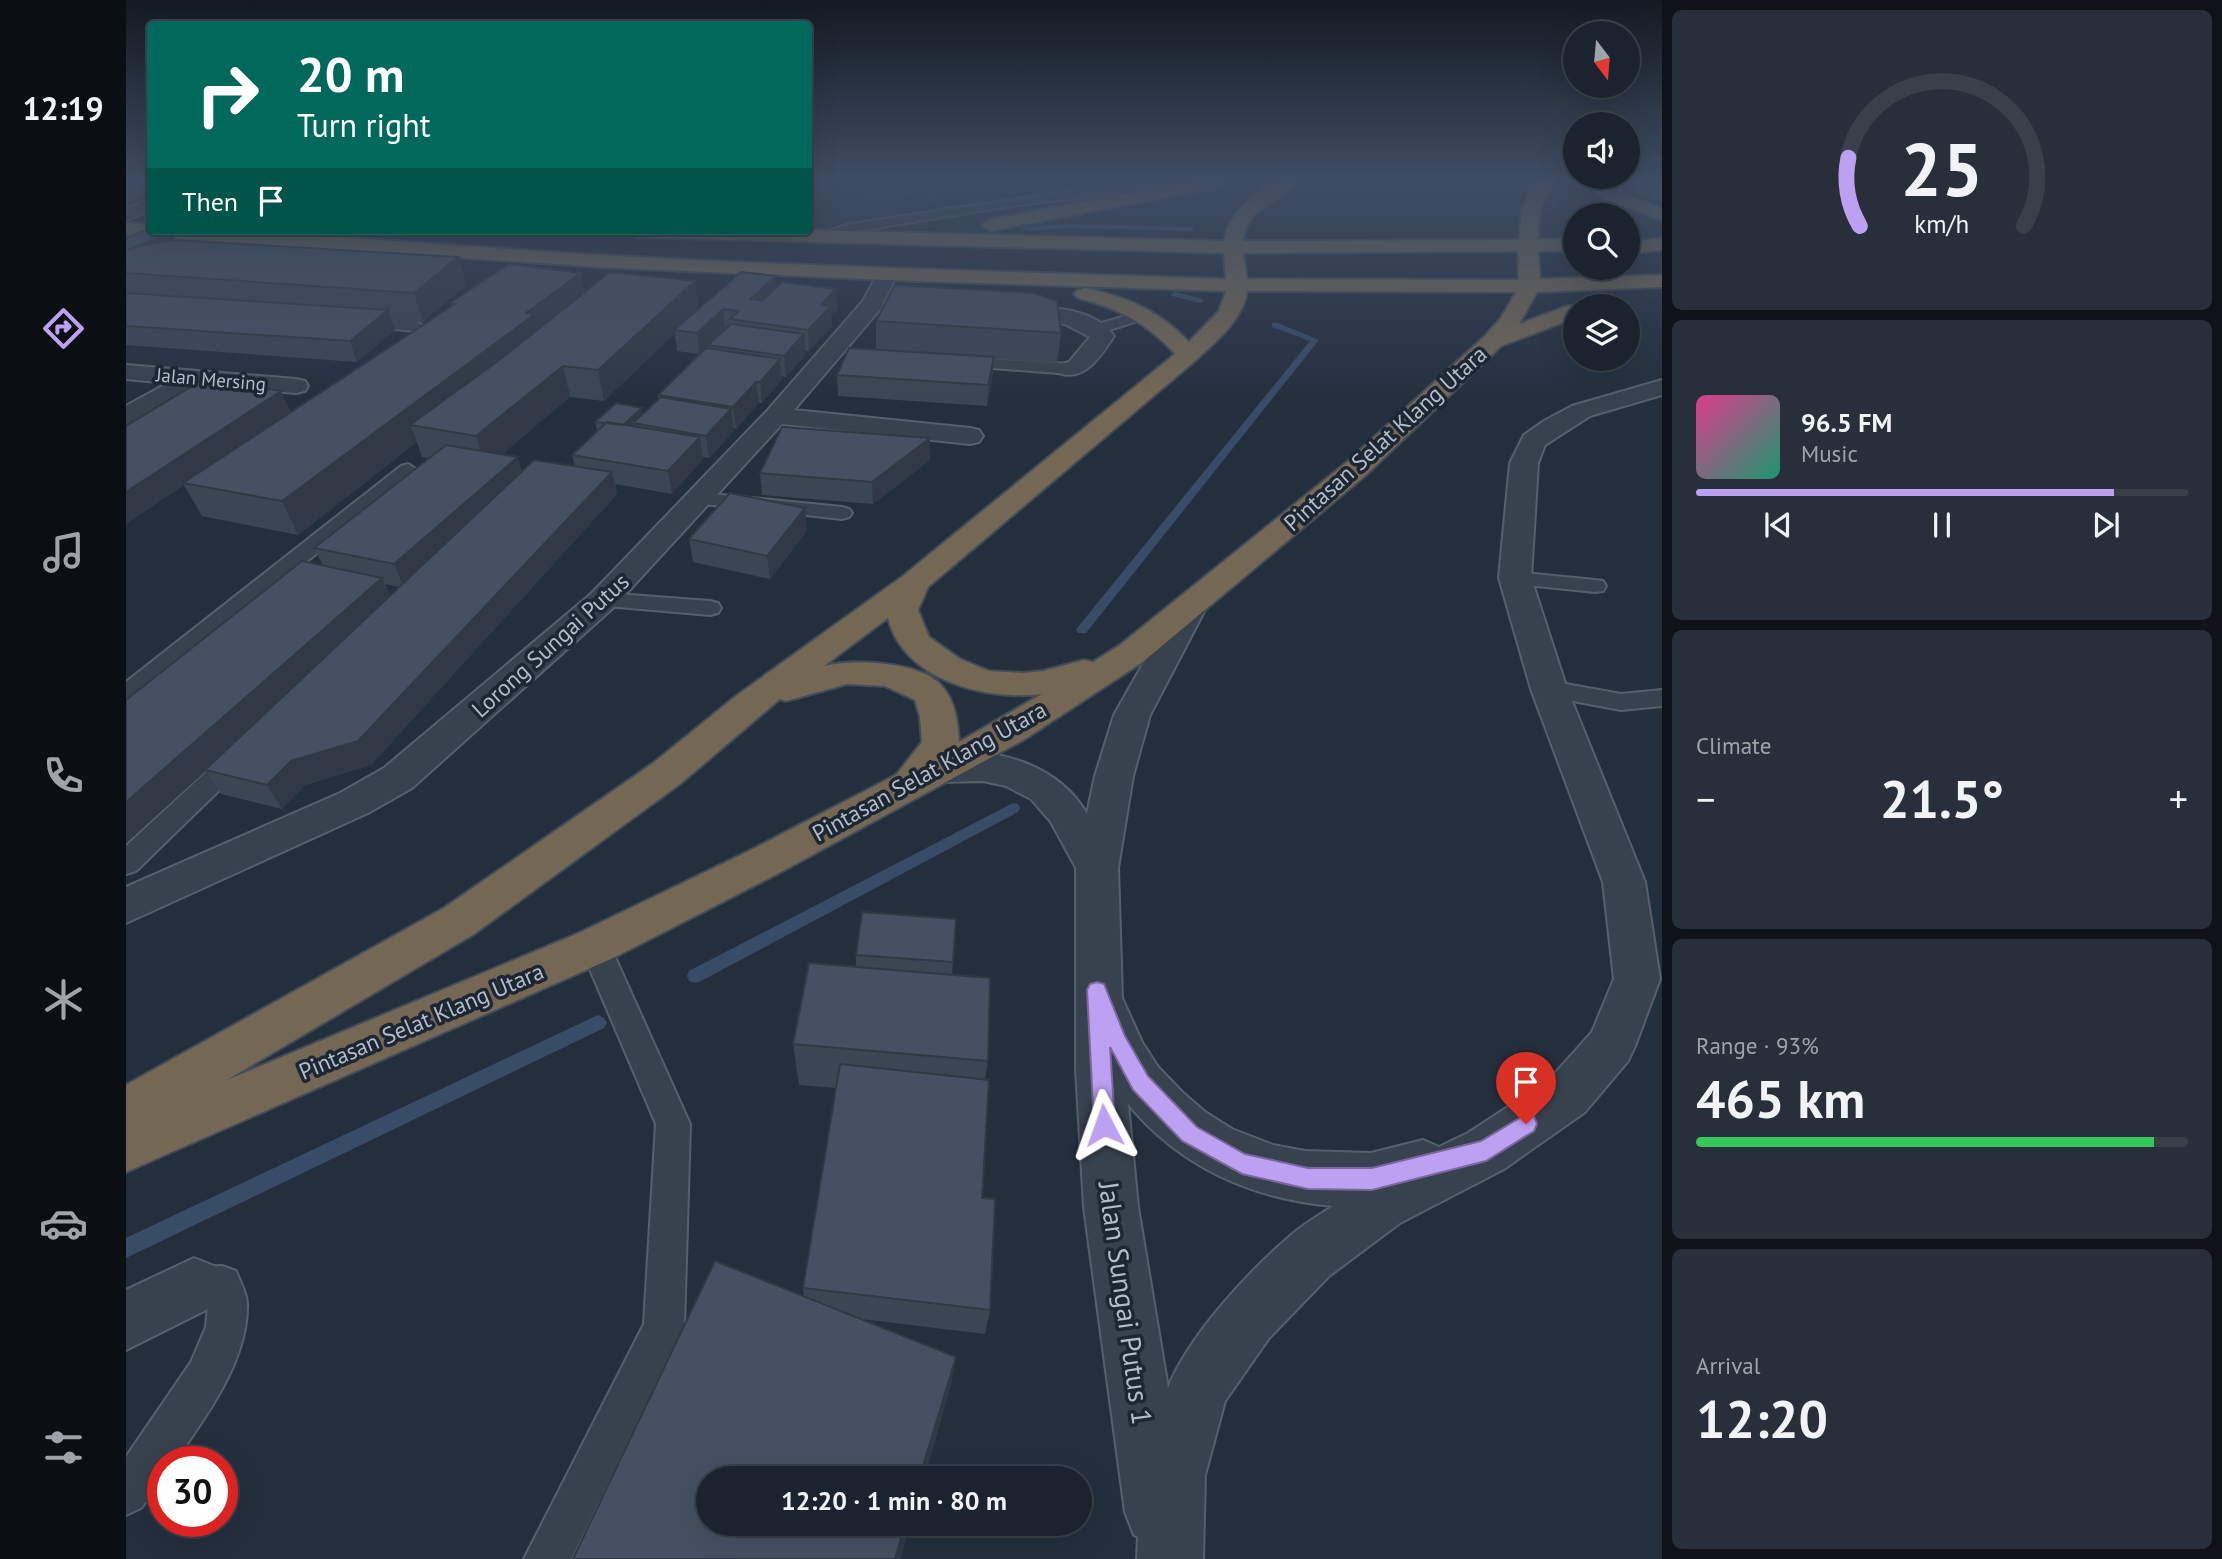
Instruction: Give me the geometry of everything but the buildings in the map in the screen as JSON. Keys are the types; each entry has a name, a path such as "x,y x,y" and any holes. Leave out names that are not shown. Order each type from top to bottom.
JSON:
{"highway":[{"path":"490,254 555,258 887,294 1009,278 1235,285 1530,286 1662,281"},
{"path":"1102,281 1144,268 1145,260 1134,254"},
{"path":"126,1112 459,921 666,774 748,705 914,583 1188,355 1224,316 1236,297 1234,254"},
{"path":"1528,254 1530,286"},
{"path":"1640,270 1662,275"},
{"path":"1009,278 1100,297 1146,314 1163,326 1188,355"},
{"name":"Pintasan Selat Klang Utara","path":"126,1147 595,946 764,862 1012,730 1132,653 1357,468 1493,341 1510,321 1530,286"},
{"path":"1640,298 1662,294"},
{"path":"1493,341 1563,315"},
{"path":"914,583 902,610 912,640 941,663 978,682 1016,685 1055,682 1132,653"},
{"path":"748,705 817,677 851,673 895,676 927,691 940,716 941,744 909,785"}],"street":[{"path":"416,270 443,254"},
{"name":"Lorong Sungai Putus","path":"126,906 354,803 398,778 603,600 701,499 776,416 842,355 887,294"},
{"path":"982,310 1063,316 1096,329 1103,336 1077,367 1070,369"},
{"name":"Jalan Mersing","path":"126,372 296,386"},
{"path":"126,417 193,378"},
{"path":"1170,1559 1173,1475 1199,1386 1250,1318 1309,1256 1370,1212 1486,1150 1567,1097 1611,1046 1637,979 1624,882 1549,689 1515,578 1524,463 1533,441 1553,426 1581,411 1662,387"},
{"path":"776,416 970,436"},
{"path":"1097,868 1114,776 1132,715 1192,604"},
{"name":"Jalan Sungai Putus 1","path":"944,768 983,767 1016,774 1045,789 1066,812 1097,868 1100,1069 1111,1208 1164,1559"},
{"path":"1097,990 1116,1040 1140,1083 1189,1134 1242,1163 1308,1178 1372,1179 1486,1150"},
{"path":"126,1321 194,1286"}],"lane":[{"path":"540,274 555,258"},
{"path":"1096,329 1146,314"},
{"path":"346,322 415,326"},
{"path":"949,362 1070,369"},
{"path":"126,694 408,470"},
{"path":"701,499 842,513"},
{"path":"282,568 307,574"},
{"path":"1515,578 1595,586"},
{"path":"603,600 710,608"},
{"path":"1549,689 1621,702 1662,698"},
{"path":"126,863 257,740"},
{"path":"547,1559 664,1326 673,1124 595,946"},
{"path":"126,1493 201,1384 224,1335 228,1305 222,1285 194,1286"}],"waterway":[{"path":"1175,294 1200,301"},
{"path":"1082,630 1315,340 1275,325"},
{"path":"695,976 1013,808"},
{"path":"126,1248 598,1023"}],"route":[{"path":"1104,1125 1097,990 1116,1040 1140,1083 1189,1134 1242,1163 1308,1178 1372,1179 1486,1150 1526,1124"}]}
